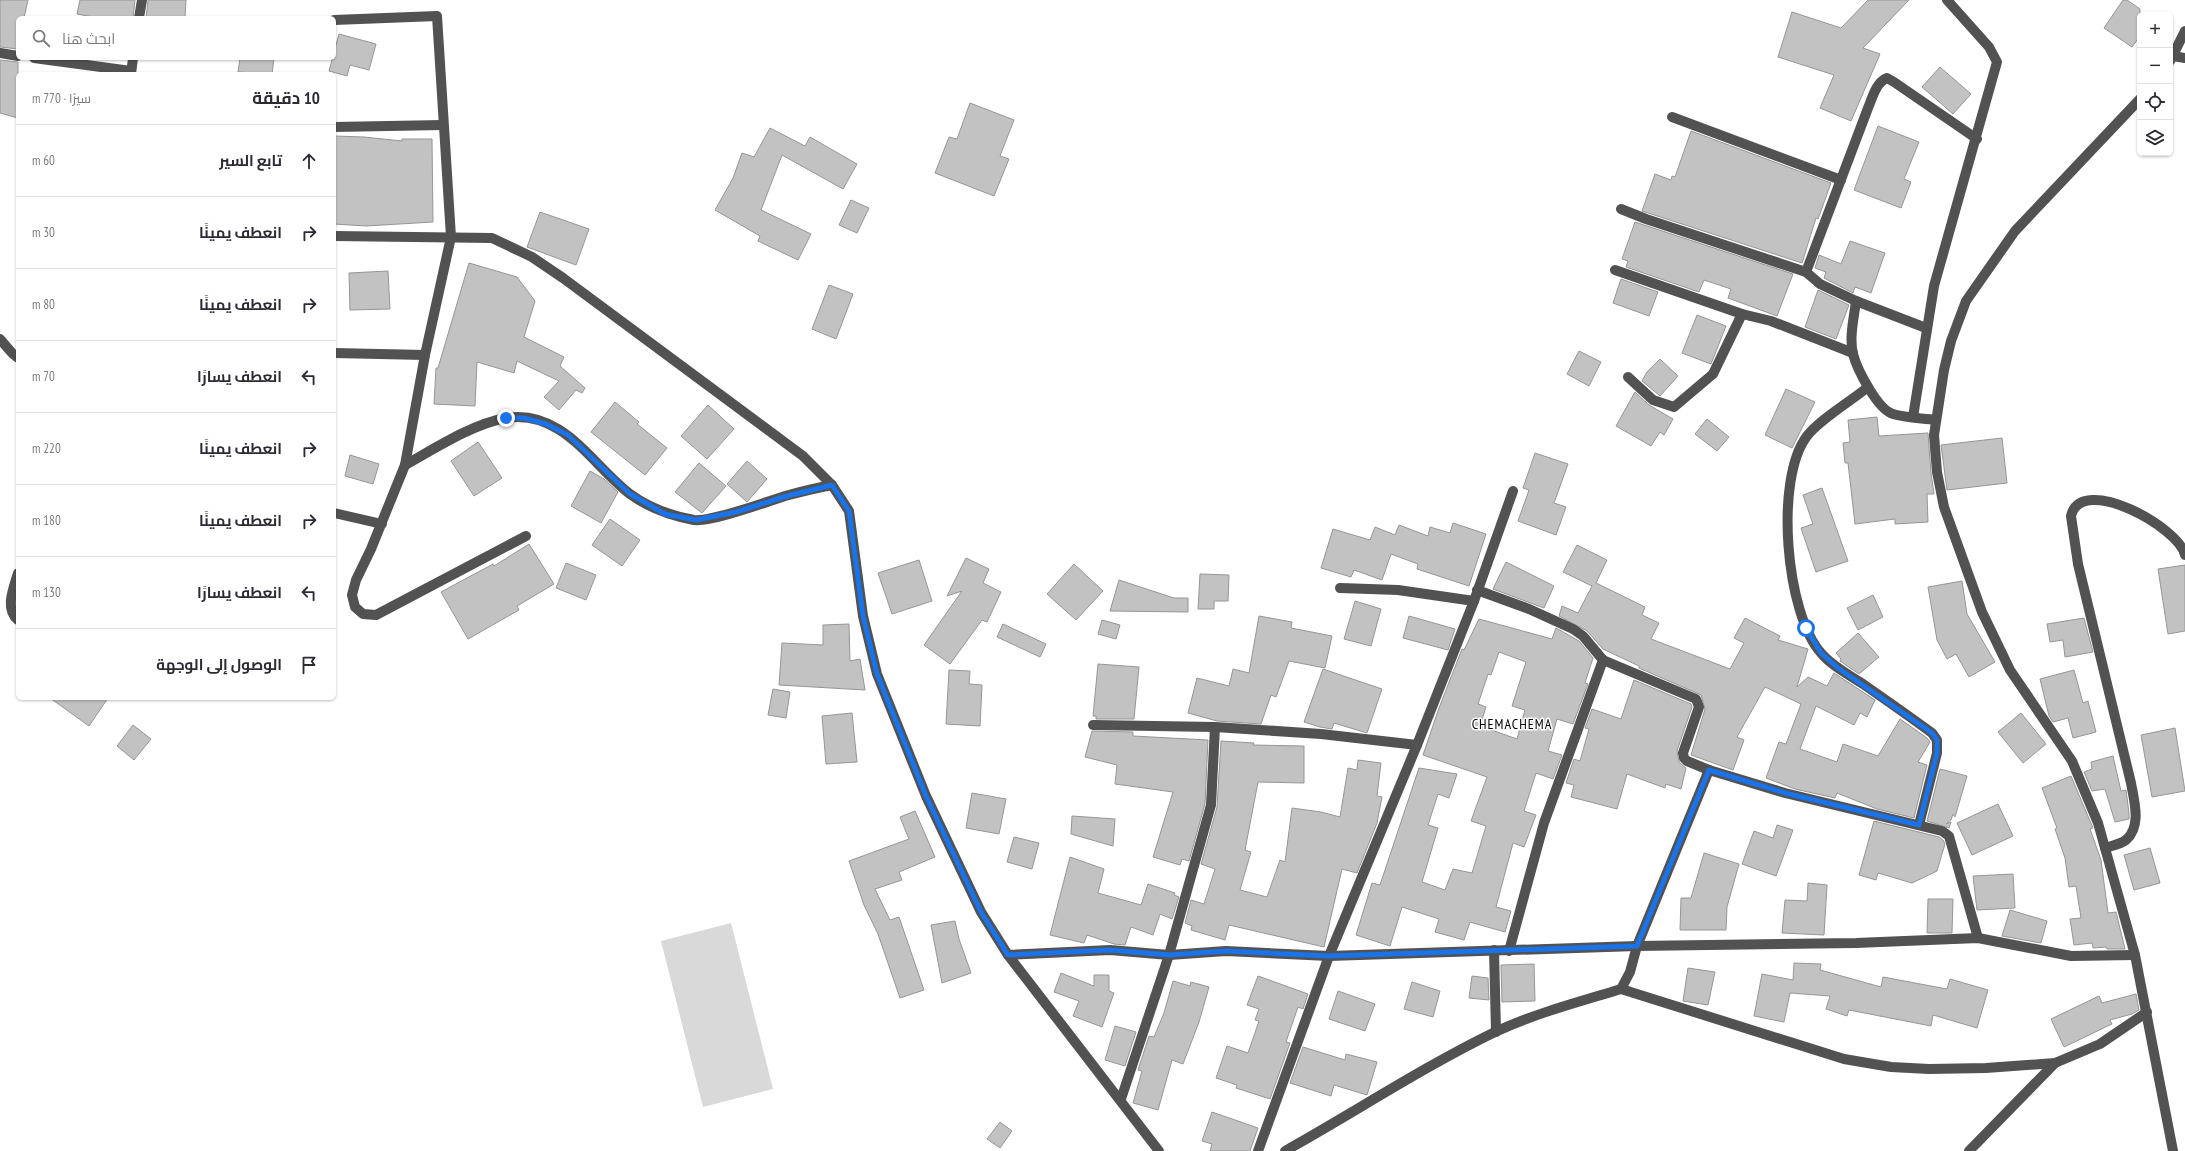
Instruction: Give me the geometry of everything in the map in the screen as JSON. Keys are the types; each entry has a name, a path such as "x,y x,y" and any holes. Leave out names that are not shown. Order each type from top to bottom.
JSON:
{"street":[{"path":"139,16 142,0"},
{"path":"1913,417 1926,328 1934,286 1977,138 1997,62 1989,47 1947,0"},
{"path":"336,20 437,16 451,236 425,355 404,466 382,524 356,580 352,595 355,607 363,614 376,616 526,536"},
{"path":"2173,56 2185,31"},
{"path":"0,53 16,56"},
{"path":"2173,58 2185,58"},
{"path":"47,60 125,72"},
{"path":"131,72 133,60"},
{"path":"1806,272 1878,86 1887,78 1977,138"},
{"path":"2137,102 2015,230 1966,301 1949,348 1934,435 1937,472 1944,507 1982,612 2010,670 2072,761 2098,823 2135,956 2173,1151"},
{"path":"1672,117 1841,180"},
{"path":"336,127 443,125"},
{"path":"1621,209 1646,219 1806,272 1820,284 1856,301 1926,328"},
{"path":"336,236 451,236 492,238 532,257 564,278 803,456 832,485 849,511 863,616 877,674 926,796 981,912 1008,955 1121,1098 1160,1151"},
{"path":"1615,270 1742,314 1771,321 1853,353"},
{"path":"1856,301 1852,334 1853,353 1868,387 1882,408 1892,414 1936,420"},
{"path":"1628,377 1653,400 1669,407 1674,407 1714,374 1742,314"},
{"path":"0,339 16,356"},
{"path":"336,353 425,355"},
{"path":"1868,387 1819,424 1806,437 1798,454 1790,486 1787,521 1789,566 1806,628 1821,653 1838,668 1932,733 1937,740 1937,753 1919,825"},
{"path":"404,466 445,443 485,424 506,418 524,418 546,424 568,435 630,494 665,514 696,520 736,512 787,496 832,485"},
{"path":"1258,1151 1329,956 1417,745 1474,601 1513,491"},
{"path":"2105,848 2125,841 2131,834 2135,823 2135,810 2131,783 2078,564 2071,516 2072,510 2077,504 2086,500 2095,499 2112,502 2132,511 2170,533 2183,547 2185,555"},
{"path":"336,513 382,524"},
{"path":"16,580 12,595 11,608 16,617"},
{"path":"1340,588 1398,590 1474,601"},
{"path":"1478,590 1529,609 1573,629 1583,636 1603,660 1699,702 1699,707 1683,753 1684,758 1687,761 1709,770 1785,793 1919,825 1942,831 1950,836 1978,938"},
{"path":"1509,951 1544,823 1603,660"},
{"path":"1093,725 1215,727 1321,734 1417,745"},
{"path":"1121,1098 1169,955 1211,805 1215,727"},
{"path":"1621,989 1630,972 1637,946 1709,770"},
{"path":"1008,955 1110,950 1169,955 1226,951 1329,956 1637,946 1856,943 1978,938 2071,956 2135,956"},
{"path":"1494,950 1496,1032"},
{"path":"1285,1151 1440,1061 1496,1032 1543,1012 1621,989 1844,1059 1891,1067 1986,1068 2055,1063 2100,1044 2147,1012"},
{"path":"1969,1151 2055,1063"}],"shaded area":[{"path":"731,923 773,1089 703,1107 661,941"}],"building":[{"path":"0,0 28,0 24,16 16,16 16,49 0,47"},
{"path":"80,0 135,0 133,16 88,16 77,14"},
{"path":"148,0 186,0 185,16 146,16"},
{"path":"1868,0 1909,0 1863,48 1880,54 1851,121 1820,108 1834,75 1778,57 1792,12 1841,28"},
{"path":"2123,0 2127,0 2140,9 2140,12 2137,12 2137,40 2132,47 2104,28"},
{"path":"339,34 376,44 369,70 350,65 347,76 329,71 332,60 336,60 336,45"},
{"path":"0,60 18,62 18,72 16,72 16,117 0,113"},
{"path":"240,60 274,60 272,72 238,72"},
{"path":"1940,67 1971,94 1953,114 1922,87"},
{"path":"970,103 1014,120 1000,156 1009,159 994,196 935,173 949,137 957,139"},
{"path":"1878,126 1919,142 1904,179 1911,182 1901,208 1854,190"},
{"path":"770,128 805,146 810,137 857,164 843,189 782,155 761,210 811,234 798,260 758,241 760,236 715,210 733,178 742,153 754,157"},
{"path":"1691,131 1831,183 1818,219 1816,218 1802,263 1642,211 1655,174 1671,180 1672,176 1675,177"},
{"path":"336,136 402,141 402,139 432,139 433,222 366,226 336,224"},
{"path":"851,200 869,208 857,233 839,225"},
{"path":"540,212 589,229 576,265 527,247"},
{"path":"1635,222 1793,274 1777,316 1728,298 1731,289 1704,280 1699,292 1626,267 1628,261 1622,259"},
{"path":"1850,241 1885,253 1871,293 1855,287 1853,293 1824,278 1826,272 1815,268 1819,255 1841,264"},
{"path":"469,263 517,277 535,301 524,337 564,357 560,366 585,388 582,393 576,390 559,410 544,397 559,381 517,361 514,373 477,362 475,406 434,404 436,368 438,368"},
{"path":"388,271 390,309 350,310 349,273"},
{"path":"1621,279 1658,292 1649,316 1613,303"},
{"path":"829,285 853,294 836,339 812,329"},
{"path":"1818,290 1849,305 1836,339 1805,327"},
{"path":"1697,315 1726,326 1711,364 1682,353"},
{"path":"1579,351 1601,362 1589,386 1567,374"},
{"path":"1660,359 1678,376 1660,396 1642,381 1647,372"},
{"path":"1786,389 1815,402 1792,448 1765,435"},
{"path":"1635,392 1649,405 1673,419 1664,435 1660,432 1651,446 1616,426"},
{"path":"615,402 639,422 637,424 667,448 645,475 591,432"},
{"path":"708,405 734,429 707,459 681,436"},
{"path":"1877,417 1879,436 1928,433 1934,494 1927,494 1928,522 1895,524 1895,519 1855,524 1848,463 1845,463 1843,443 1850,442 1848,420"},
{"path":"1707,419 1729,437 1717,451 1695,434"},
{"path":"2002,438 2007,483 1947,490 1941,445"},
{"path":"478,442 502,478 474,496 451,461"},
{"path":"1535,453 1568,464 1554,503 1566,507 1556,535 1518,521 1529,490 1523,488"},
{"path":"350,455 379,464 373,484 345,476"},
{"path":"747,461 767,479 747,502 727,484"},
{"path":"699,463 726,486 702,513 675,492"},
{"path":"590,471 604,479 618,492 601,523 571,506"},
{"path":"1822,488 1848,561 1816,572 1801,528 1813,524 1803,495"},
{"path":"610,519 640,540 622,566 592,545"},
{"path":"1453,523 1486,534 1469,586 1417,569 1418,564 1391,554 1382,580 1354,570 1351,577 1321,568 1333,529 1370,540 1375,527 1395,535 1399,525 1428,536 1430,527 1450,533"},
{"path":"529,544 554,584 517,606 519,610 468,639 441,592 493,564 494,566"},
{"path":"1577,545 1607,560 1596,583 1645,607 1642,615 1659,623 1651,639 1730,669 1744,643 1734,638 1745,618 1780,636 1778,640 1808,649 1797,687 1808,677 1827,686 1834,673 1875,700 1867,717 1860,713 1854,725 1816,706 1800,749 1837,762 1843,744 1878,756 1900,719 1927,738 1930,742 1918,762 1927,765 1914,818 1877,809 1837,793 1835,798 1795,789 1766,778 1779,742 1786,744 1801,704 1765,687 1737,737 1744,740 1733,770 1691,755 1705,709 1701,695 1639,668 1639,666 1603,649 1587,631 1559,616 1562,606 1578,613 1592,586 1563,572"},
{"path":"966,558 989,569 983,583 1001,592 987,622 982,620 950,664 924,645 962,591 947,596"},
{"path":"919,560 932,601 892,614 878,573"},
{"path":"1506,562 1554,586 1544,608 1493,589"},
{"path":"566,563 596,575 586,600 556,588"},
{"path":"1074,564 1103,591 1076,620 1047,594"},
{"path":"2185,565 2185,631 2168,634 2158,569"},
{"path":"1200,574 1229,575 1228,601 1214,601 1214,609 1198,609"},
{"path":"1119,580 1174,598 1188,598 1188,612 1110,611"},
{"path":"1962,581 1967,614 1995,662 1969,677 1956,654 1947,659 1937,640 1928,587"},
{"path":"1873,595 1883,617 1858,630 1847,608"},
{"path":"1355,601 1381,609 1371,646 1344,639"},
{"path":"1259,616 1292,622 1291,628 1332,636 1325,668 1289,661 1276,697 1271,695 1261,724 1217,721 1188,713 1197,678 1229,686 1233,669 1249,673"},
{"path":"1409,616 1455,629 1448,650 1403,638"},
{"path":"2084,618 2093,652 2065,657 2063,640 2050,642 2047,624"},
{"path":"1479,619 1552,639 1556,628 1579,641 1593,658 1585,683 1588,684 1573,724 1557,719 1548,751 1562,755 1553,779 1536,773 1524,811 1536,815 1524,847 1513,843 1496,907 1511,911 1505,932 1470,922 1464,940 1435,932 1439,919 1402,907 1390,946 1356,935 1372,883 1380,885 1419,768 1457,774 1449,798 1438,794 1428,825 1438,828 1422,882 1445,890 1453,869 1472,873 1486,826 1471,821 1487,777 1423,755 1439,708 1462,649 1464,650","holes":["1499,652 1526,662 1512,706 1525,710 1517,739 1480,726 1486,707 1478,704 1488,674 1491,675"]},
{"path":"1102,620 1120,625 1116,639 1098,634"},
{"path":"849,624 850,661 860,659 865,690 779,685 782,643 823,645 823,625"},
{"path":"1003,624 1046,644 1040,657 997,637"},
{"path":"1858,633 1879,657 1859,674 1840,661 1841,659 1836,653"},
{"path":"1098,664 1139,667 1134,719 1096,719 1096,716 1093,716"},
{"path":"1323,669 1382,689 1367,733 1334,723 1332,729 1304,722"},
{"path":"949,670 970,671 969,684 982,685 980,726 946,724"},
{"path":"2074,670 2083,703 2088,701 2096,732 2073,738 2068,718 2053,722 2049,716 2040,679"},
{"path":"1634,680 1691,704 1692,707 1677,751 1679,762 1686,768 1681,789 1666,784 1665,788 1627,774 1617,809 1571,797 1574,785 1566,783 1574,759 1580,761 1589,729 1585,728 1592,709 1621,719"},
{"path":"773,689 790,692 786,718 768,715"},
{"path":"53,700 107,700 89,726"},
{"path":"852,713 857,762 826,764 822,716"},
{"path":"2021,713 2046,744 2023,763 1998,732"},
{"path":"133,725 151,739 134,760 117,746"},
{"path":"2175,728 2185,791 2152,797 2141,735"},
{"path":"1092,731 1133,732 1133,736 1208,740 1205,804 1189,861 1182,859 1180,865 1153,857 1173,792 1115,784 1117,765 1085,757"},
{"path":"1221,741 1254,743 1253,745 1304,746 1304,783 1258,782 1245,850 1251,852 1240,890 1267,897 1280,860 1285,862 1292,808 1321,812 1340,817 1348,768 1357,770 1358,760 1381,763 1377,796 1382,797 1377,823 1357,873 1342,869 1324,947 1229,925 1225,940 1191,930 1192,926 1185,923 1191,900 1204,904 1215,869 1201,864 1217,807"},
{"path":"2113,756 2121,791 2126,790 2129,813 2129,819 2115,822 2105,789 2092,791 2084,772 2092,769 2091,762"},
{"path":"1940,769 1967,776 1955,817 1953,814 1951,820 1946,824 1951,822 1949,828 1927,821"},
{"path":"2071,776 2093,828 2090,829 2101,860 2108,913 2116,912 2125,949 2107,949 2106,947 2093,948 2092,943 2074,945 2070,919 2081,918 2076,886 2069,887 2065,858 2055,829 2057,828 2042,788"},
{"path":"972,793 1006,799 999,834 966,828"},
{"path":"1998,804 2013,836 1972,855 1957,823"},
{"path":"915,811 935,857 899,872 902,880 875,889 890,920 899,917 924,990 900,998 878,934 864,905 849,861 909,839 900,817"},
{"path":"1072,816 1115,819 1113,846 1071,834"},
{"path":"1874,821 1939,837 1943,840 1945,844 1937,871 1912,883 1878,873 1876,880 1859,875"},
{"path":"1777,825 1793,830 1776,876 1742,864 1754,831 1773,838"},
{"path":"1014,837 1039,843 1032,869 1007,862"},
{"path":"2150,848 2160,883 2134,890 2124,855"},
{"path":"1704,853 1739,864 1727,907 1726,930 1680,930 1681,898 1691,898"},
{"path":"1070,857 1104,869 1098,893 1141,905 1148,884 1175,893 1174,895 1179,897 1172,919 1160,914 1153,935 1131,927 1125,945 1114,944 1087,935 1084,943 1050,935"},
{"path":"2013,874 2015,908 1977,910 1973,876"},
{"path":"1808,883 1827,885 1824,935 1782,933 1785,900 1807,901"},
{"path":"1928,899 1953,899 1952,933 1927,933"},
{"path":"2010,910 2047,921 2041,943 2002,936"},
{"path":"955,921 959,939 971,973 942,983 931,925"},
{"path":"1794,963 1821,964 1820,970 1881,987 1883,977 1947,989 1950,979 1988,990 1977,1028 1933,1015 1931,1026 1849,1010 1847,1016 1826,1009 1830,996 1790,993 1784,1022 1754,1016 1762,974 1793,980"},
{"path":"1534,964 1535,1001 1502,1002 1501,965"},
{"path":"1688,968 1715,972 1708,1005 1683,1001"},
{"path":"1061,973 1094,986 1094,975 1109,975 1109,991 1114,993 1102,1027 1073,1016 1079,1001 1054,992"},
{"path":"1258,976 1308,994 1303,1009 1298,1007 1286,1042 1290,1043 1270,1099 1236,1088 1237,1085 1216,1078 1227,1046 1248,1053 1259,1021 1255,1020 1259,1009 1247,1005"},
{"path":"1472,976 1488,978 1489,1000 1469,998"},
{"path":"1173,981 1190,986 1191,982 1209,987 1199,1022 1183,1064 1172,1060 1158,1110 1133,1103 1142,1071 1138,1070 1149,1036 1154,1037 1164,1013"},
{"path":"1412,982 1440,991 1433,1017 1404,1009"},
{"path":"1338,991 1375,1004 1365,1031 1329,1019"},
{"path":"2136,994 2139,1010 2132,1014 2110,1020 2112,1024 2064,1047 2051,1019 2099,996 2102,1003"},
{"path":"1115,1026 1136,1032 1125,1066 1105,1060"},
{"path":"1303,1047 1345,1060 1346,1054 1377,1062 1367,1095 1334,1085 1331,1096 1290,1083"},
{"path":"1212,1112 1258,1128 1250,1151 1210,1151 1212,1144 1202,1141"},
{"path":"1000,1122 1012,1131 1000,1148 987,1139"}],"district":[{"name":"CHEMACHEMA","path":"1512,724"}],"route":[{"path":"506,418 524,418 546,424 568,435 588,452 630,494 665,514 696,520 736,512 787,496 832,485 849,511 863,616 877,674 926,796 981,912 1008,955 1110,950 1169,955 1226,951 1329,956 1637,946 1709,770 1785,793 1919,825 1937,753 1937,740 1932,733 1838,668 1821,653 1806,628"}]}
